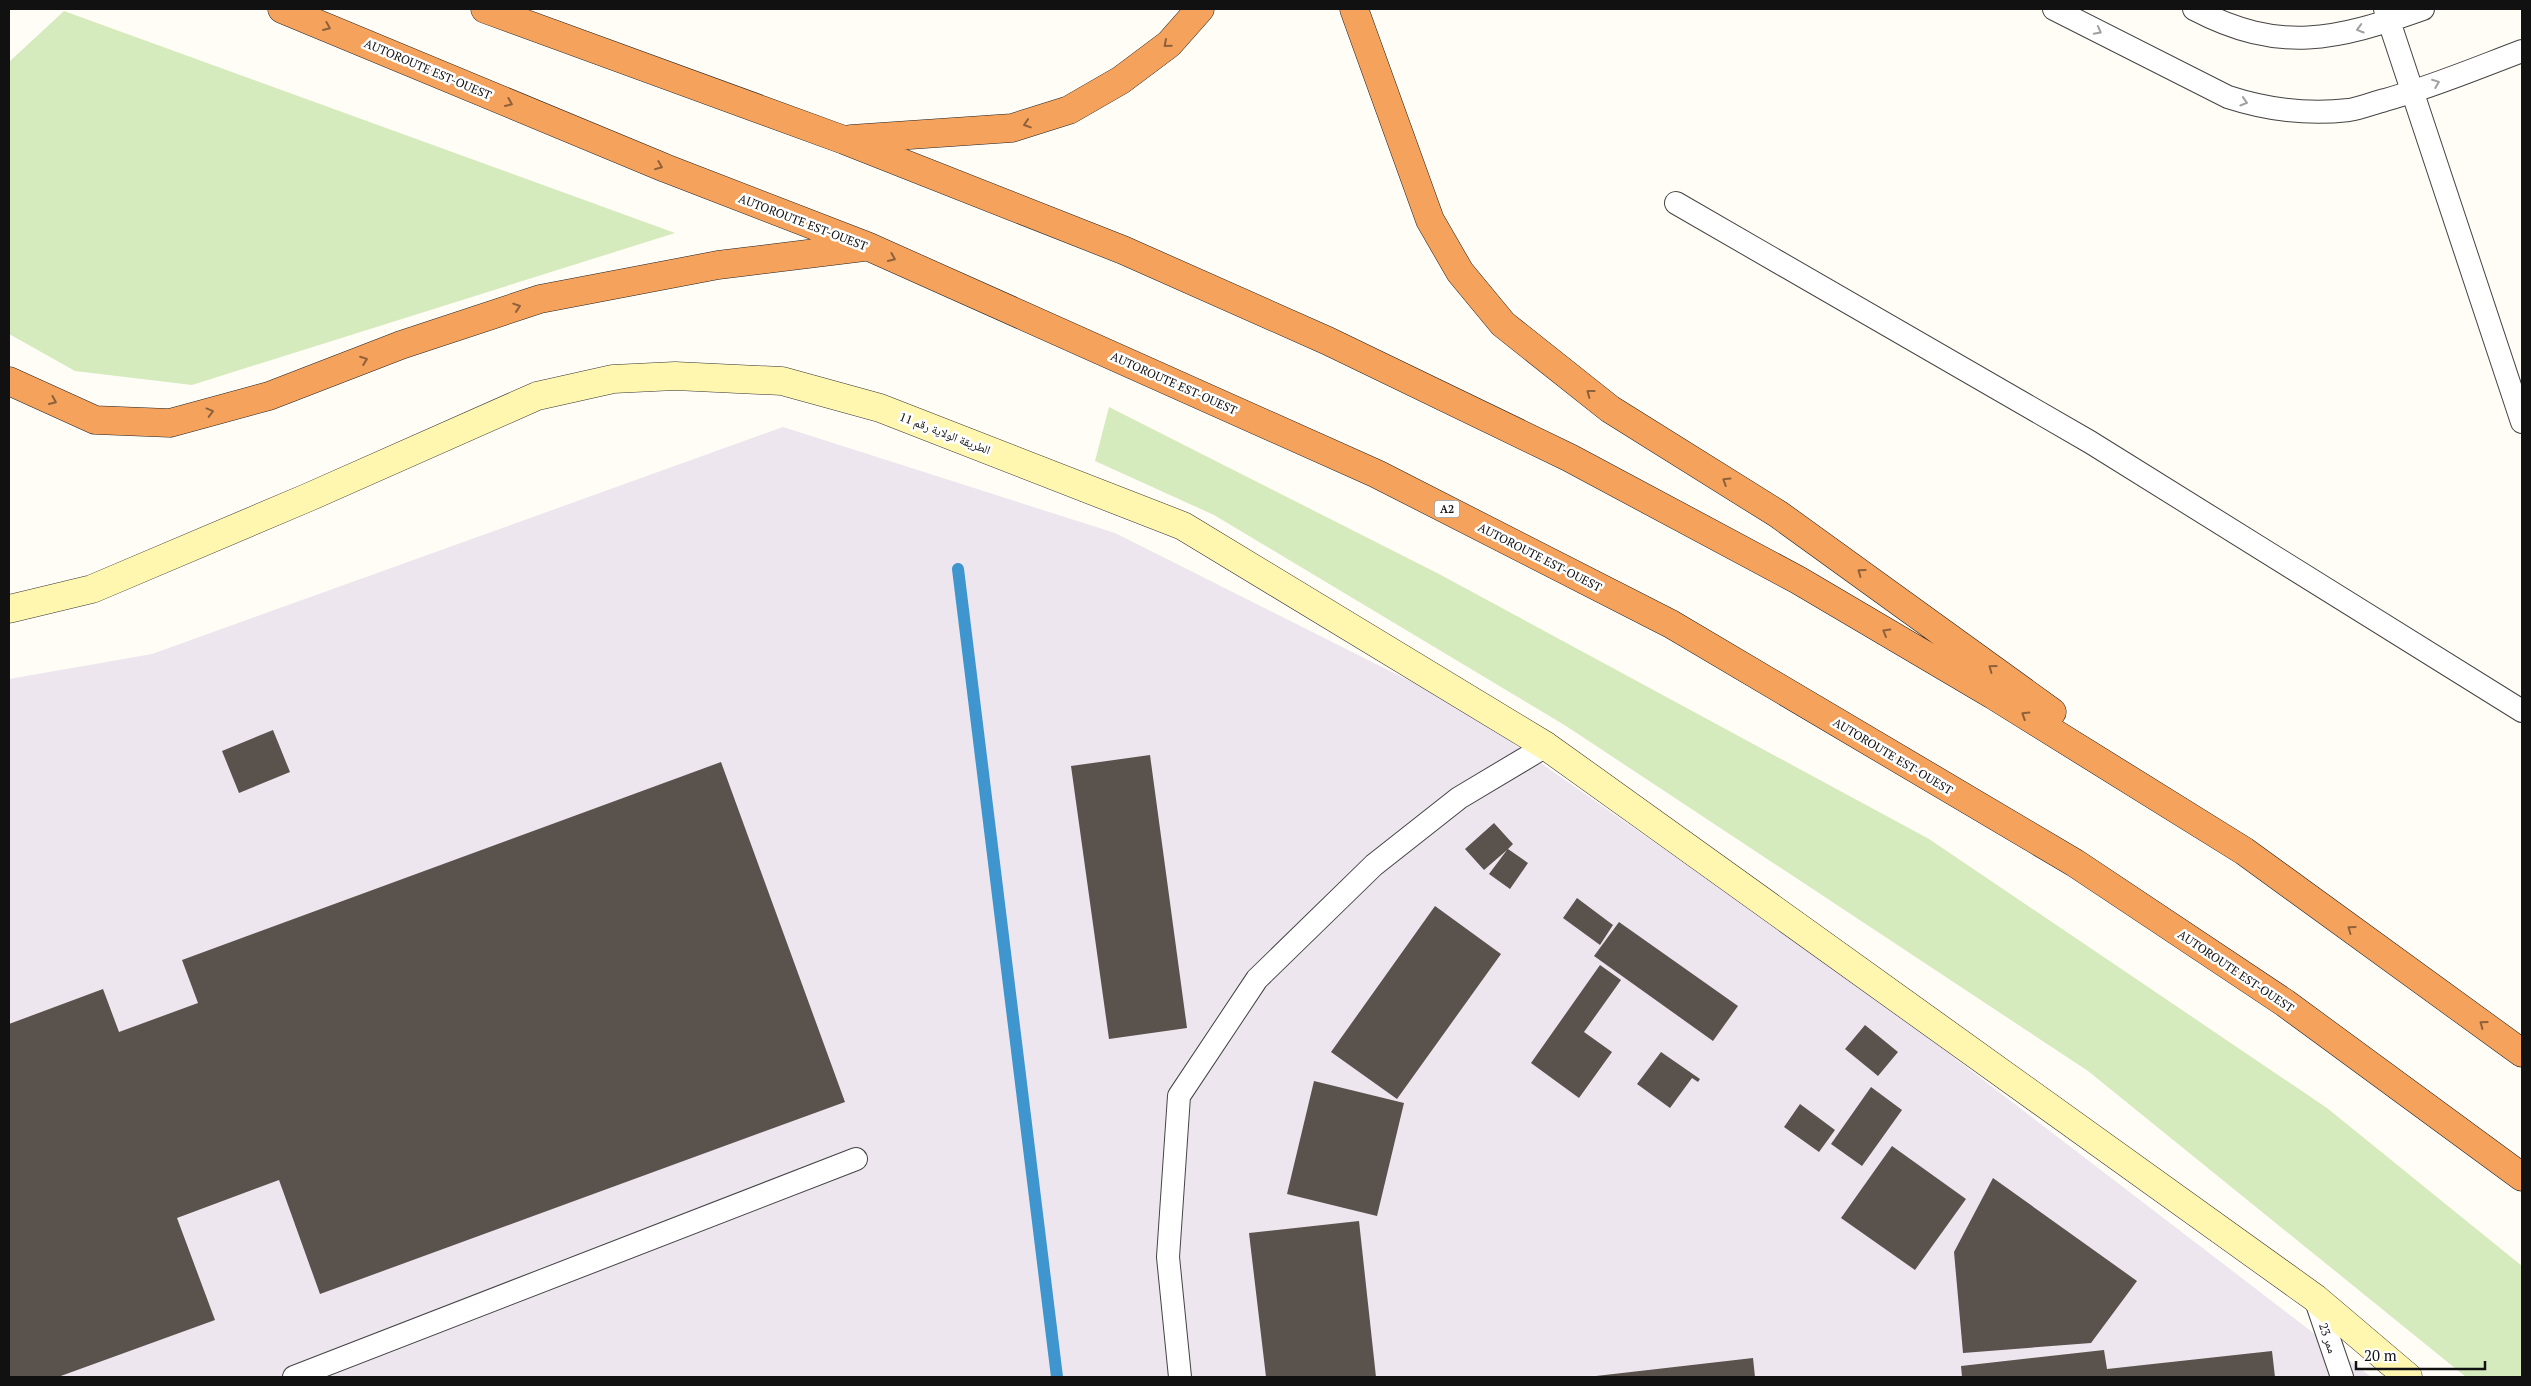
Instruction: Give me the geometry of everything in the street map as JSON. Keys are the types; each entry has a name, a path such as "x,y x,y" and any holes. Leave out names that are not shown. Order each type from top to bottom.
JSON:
{"highway":[{"name":"AUTOROUTE EST-OUEST","path":"282,9 665,168 867,246 1377,474 1671,624 2075,863 2285,1003 2522,1177"},
{"path":"485,9 844,140 1132,254 1328,341 1570,458 1798,580 1993,694 2244,851"},
{"path":"844,140 1012,128 1069,110 1121,80 1169,44 1200,9"},
{"path":"1354,9 1430,220 1460,272 1503,324 1610,409 1807,534 2522,1052"},
{"path":"9,381 95,420 170,423 268,396 401,345 540,299 718,265 867,246"}],"main road":[{"name":"الطريقة الولاية رقم 11","path":"9,609 92,589 309,497 537,396 613,379 675,376 782,381 880,408 1183,526 1546,746 2314,1298 2408,1377"}],"lane":[{"path":"2054,9 2200,85 2258,106 2289,111 2351,110 2412,92 2522,50"},
{"path":"2194,9 2232,27 2284,38 2311,39 2338,35 2387,15 2423,9"},
{"path":"2387,15 2522,422"},
{"path":"1676,203 2090,442 2522,711"},
{"path":"1180,1377 1168,1257 1179,1096 1257,979 1374,865 1459,798 1546,746"},
{"path":"294,1377 856,1160"},
{"name":"ممر 23","path":"2314,1298 2342,1377"}],"shaded area":[{"path":"783,427 1115,533 1458,705 1871,994 2371,1377 9,1377 9,679 152,654"}],"green space":[{"path":"64,11 675,233 192,385 75,371 9,334 9,62"},
{"path":"1109,407 1439,574 1929,839 2327,1108 2522,1266 2522,1377 2466,1377 2088,1071 1566,726 1214,515 1095,461"}],"building":[{"path":"273,730 290,772 239,793 222,751"},
{"path":"1150,755 1187,1028 1109,1039 1071,766"},
{"path":"721,762 845,1102 320,1294 279,1180 177,1218 215,1320 58,1377 9,1377 9,1024 103,989 119,1032 198,1003 182,960"},
{"path":"1494,823 1513,844 1508,849 1528,863 1510,889 1489,874 1507,850 1484,870 1465,849"},
{"path":"1577,898 1613,925 1600,945 1563,918"},
{"path":"1435,906 1501,954 1397,1099 1331,1052"},
{"path":"1619,922 1738,1006 1713,1041 1594,956"},
{"path":"1600,965 1621,980 1584,1032 1612,1052 1579,1098 1531,1063"},
{"path":"1865,1025 1898,1052 1878,1076 1845,1049"},
{"path":"1661,1052 1700,1079 1698,1082 1692,1078 1670,1108 1637,1084"},
{"path":"1314,1081 1404,1103 1377,1216 1287,1194"},
{"path":"1871,1087 1902,1110 1862,1166 1831,1144"},
{"path":"1800,1104 1835,1130 1819,1152 1784,1127"},
{"path":"1892,1146 1966,1199 1915,1270 1841,1218"},
{"path":"1993,1178 2137,1281 2091,1343 1963,1353 1954,1252"},
{"path":"1359,1221 1376,1377 1266,1377 1249,1233"},
{"path":"2104,1350 2107,1369 2272,1351 2275,1377 1962,1377 1961,1366"},
{"path":"1753,1358 1755,1377 1596,1377 1596,1376"}],"waterway":[{"path":"958,569 1057,1377"}]}
